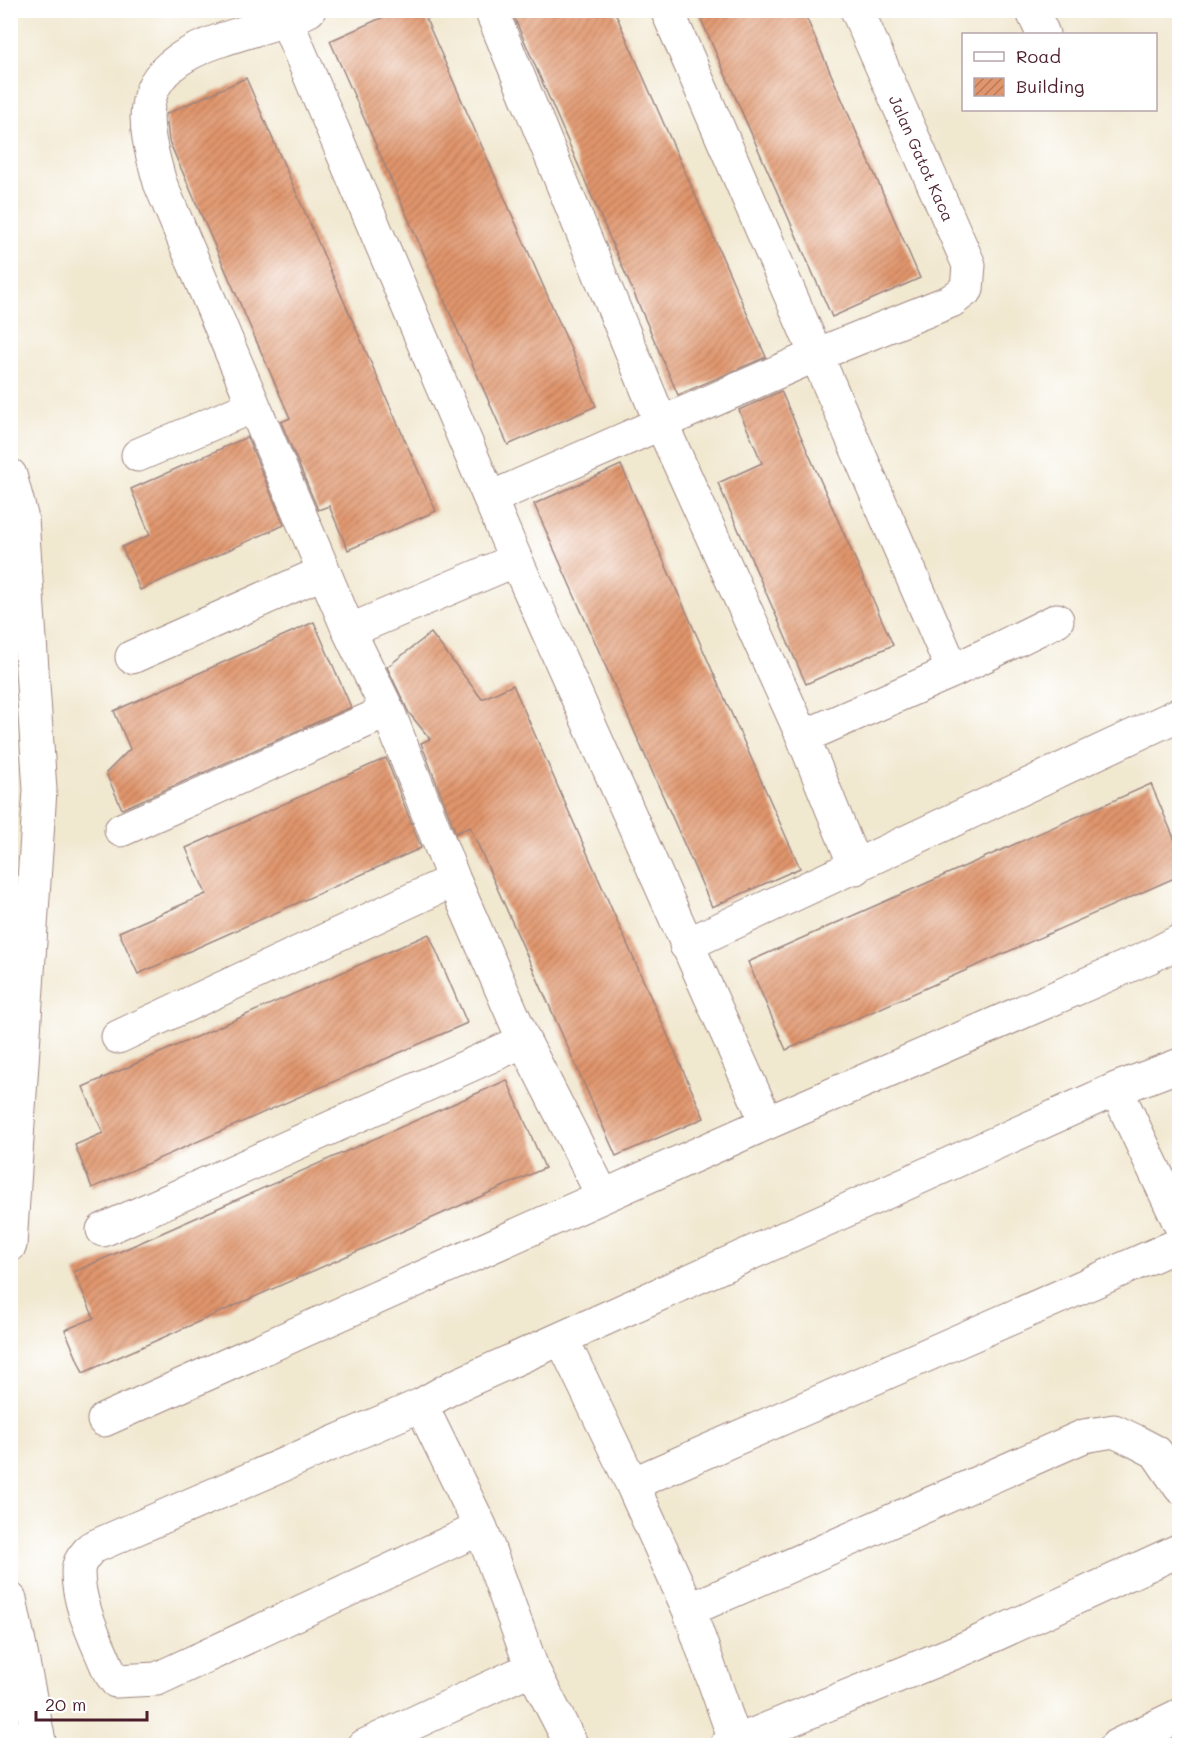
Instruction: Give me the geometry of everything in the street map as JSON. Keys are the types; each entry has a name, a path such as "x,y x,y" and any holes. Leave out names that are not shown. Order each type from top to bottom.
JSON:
{"street":[{"path":"491,10 661,423 803,737 856,868"},
{"path":"667,10 953,671"},
{"name":"Jalan Gatot Kaca","path":"816,355 951,301 968,289 969,265 857,10"},
{"path":"1032,10 1043,33"},
{"path":"603,1196 524,1041 454,880 388,711 349,631 160,183 152,154 147,107 154,83 170,64 189,51 298,16 516,560 767,1123"},
{"path":"491,498 816,355"},
{"path":"138,454 253,406"},
{"path":"10,475 22,519 40,790 10,1245"},
{"path":"349,631 516,560"},
{"path":"132,657 324,572"},
{"path":"803,737 953,671 1057,620"},
{"path":"121,830 388,711"},
{"path":"686,945 856,868 1179,714"},
{"path":"118,1037 454,880"},
{"path":"104,1420 767,1123 1138,962 1179,941"},
{"path":"104,1230 524,1041"},
{"path":"481,1528 157,1679 116,1681 109,1671 83,1604 78,1571 81,1561 91,1548 421,1405 451,1388 1116,1089 1179,1065"},
{"path":"1116,1089 1179,1224"},
{"path":"632,1484 1179,1245"},
{"path":"562,1339 632,1484 689,1610 733,1744 968,1647 1179,1550"},
{"path":"421,1405 481,1528 532,1668 572,1746"},
{"path":"689,1610 1084,1436 1114,1431 1156,1452 1179,1487"},
{"path":"11,1602 29,1740"},
{"path":"364,1746 532,1668"},
{"path":"1116,1746 1179,1715"}],"building":[{"path":"399,10 422,10 596,406 508,445 330,41"},
{"path":"511,10 614,10 766,357 678,395"},
{"path":"697,10 803,10 920,278 832,317"},
{"path":"246,78 436,511 348,550 329,506 318,510 281,422 290,418 169,141 166,114"},
{"path":"781,391 893,645 806,684 718,483 762,463 739,410"},
{"path":"247,437 284,525 140,590 122,547 150,535 131,489"},
{"path":"621,465 800,868 712,907 534,504"},
{"path":"314,622 351,707 122,809 106,773 130,749 114,711"},
{"path":"431,633 482,699 513,685 704,1118 616,1156 470,827 456,833 421,743 430,739 409,713 387,667"},
{"path":"386,758 421,848 138,974 119,932 206,894 186,848"},
{"path":"1151,784 1179,850 1179,876 786,1050 748,962"},
{"path":"429,934 467,1023 92,1188 75,1145 103,1133 83,1087"},
{"path":"507,1080 545,1168 83,1373 65,1330 94,1318 74,1272"}]}
